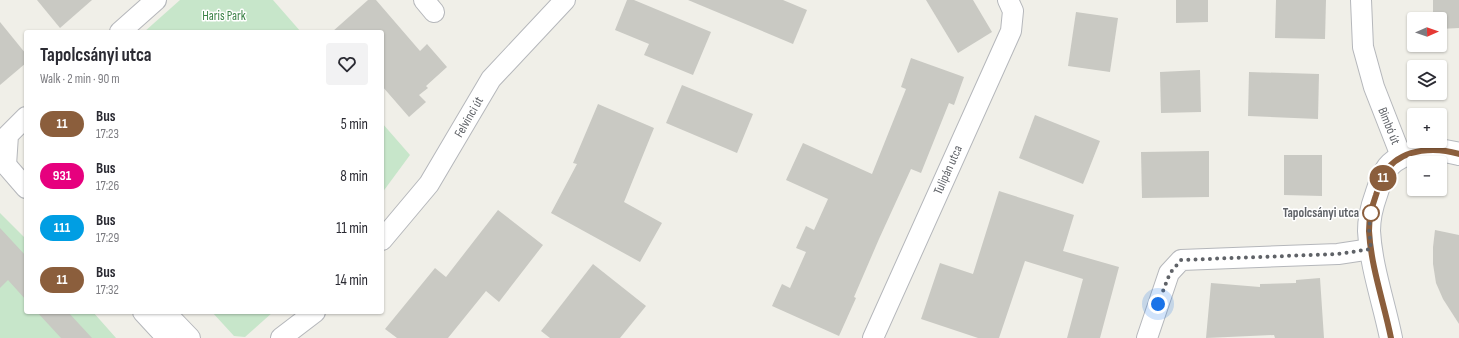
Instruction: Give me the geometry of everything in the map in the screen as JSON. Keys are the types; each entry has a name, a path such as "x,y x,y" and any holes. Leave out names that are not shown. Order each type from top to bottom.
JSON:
{"street":[{"path":"122,30 156,0"},
{"name":"Felvinci út","path":"384,238 429,184 491,79 564,0"},
{"name":"Tulipán utca","path":"873,338 1011,31 1013,11 1008,0"},
{"name":"Bimbó út","path":"1361,0 1363,47 1374,87 1401,156 1388,168 1375,199 1369,229 1371,249 1391,338"},
{"path":"3,165 8,135 24,119"},
{"path":"1401,156 1414,152 1433,151 1459,154"},
{"path":"3,165 24,176"},
{"path":"3,165 24,186"},
{"path":"1147,338 1170,273 1181,260 1338,254 1371,249"},
{"path":"145,314 167,338"},
{"path":"167,314 190,338"},
{"path":"281,338 312,314"}],"green space":[{"name":"Haris Park","path":"180,0 273,0 299,30 146,30"},
{"path":"384,125 410,155 384,190"},
{"path":"0,213 24,237 24,314 95,314 116,338 0,338"},
{"path":"214,314 271,314 245,337 234,336"}],"building":[{"path":"37,0 92,0 60,28"},
{"path":"368,0 376,0 420,51 427,44 447,67 426,86 428,88 419,95 426,102 409,117 384,88 384,30 334,30"},
{"path":"627,0 634,0 711,32 693,75 644,55 649,44 615,30"},
{"path":"688,0 783,0 807,10 793,44"},
{"path":"926,0 973,0 992,32 958,53"},
{"path":"1176,0 1208,0 1208,22 1176,23"},
{"path":"1276,0 1326,0 1325,39 1275,38"},
{"path":"1433,0 1459,0 1459,28 1447,29 1447,12 1433,12"},
{"path":"1076,12 1118,18 1110,72 1068,66"},
{"path":"0,22 24,52 24,65 0,85"},
{"path":"911,58 964,77 954,105 949,103 921,173 911,169 879,239 854,297 856,298 839,336 772,306 782,284 790,288 806,252 796,248 806,226 814,230 828,199 786,180 803,143 872,174 906,89 901,87"},
{"path":"1200,70 1201,112 1161,113 1160,72"},
{"path":"1249,72 1319,74 1318,119 1248,116"},
{"path":"682,85 753,114 737,153 666,123"},
{"path":"598,104 654,128 624,202 662,223 640,262 551,213 577,164 573,163"},
{"path":"1035,115 1100,141 1083,184 1019,158"},
{"path":"1209,151 1209,197 1142,198 1141,152"},
{"path":"1284,155 1322,155 1322,196 1284,195"},
{"path":"999,191 1074,215 1063,251 1119,267 1100,338 1067,338 1083,279 1025,261 999,338 978,338 921,319 940,263 973,274"},
{"path":"498,210 543,245 499,302 486,291 448,338 397,338 385,329 435,268 446,277"},
{"path":"0,228 24,254 24,298 8,280 0,288"},
{"path":"1435,230 1459,235 1459,324 1443,299 1436,283 1433,264"},
{"path":"593,264 646,306 620,338 550,338 541,331"},
{"path":"1320,278 1324,338 1275,338 1274,335 1206,338 1211,283 1260,287 1260,284 1296,283 1296,280"},
{"path":"39,314 70,314 92,338 61,338"}],"bus line":[{"name":"11","path":"1391,338 1371,249 1369,229 1371,213 1380,184 1388,168 1401,156 1414,152 1433,151 1459,154"}],"place":[{"name":"Tapolcsányi utca","path":"1371,213"}],"route":[{"path":"1158,304 1170,273 1181,260 1222,257 1338,254 1371,249 1369,229 1371,213"}]}
